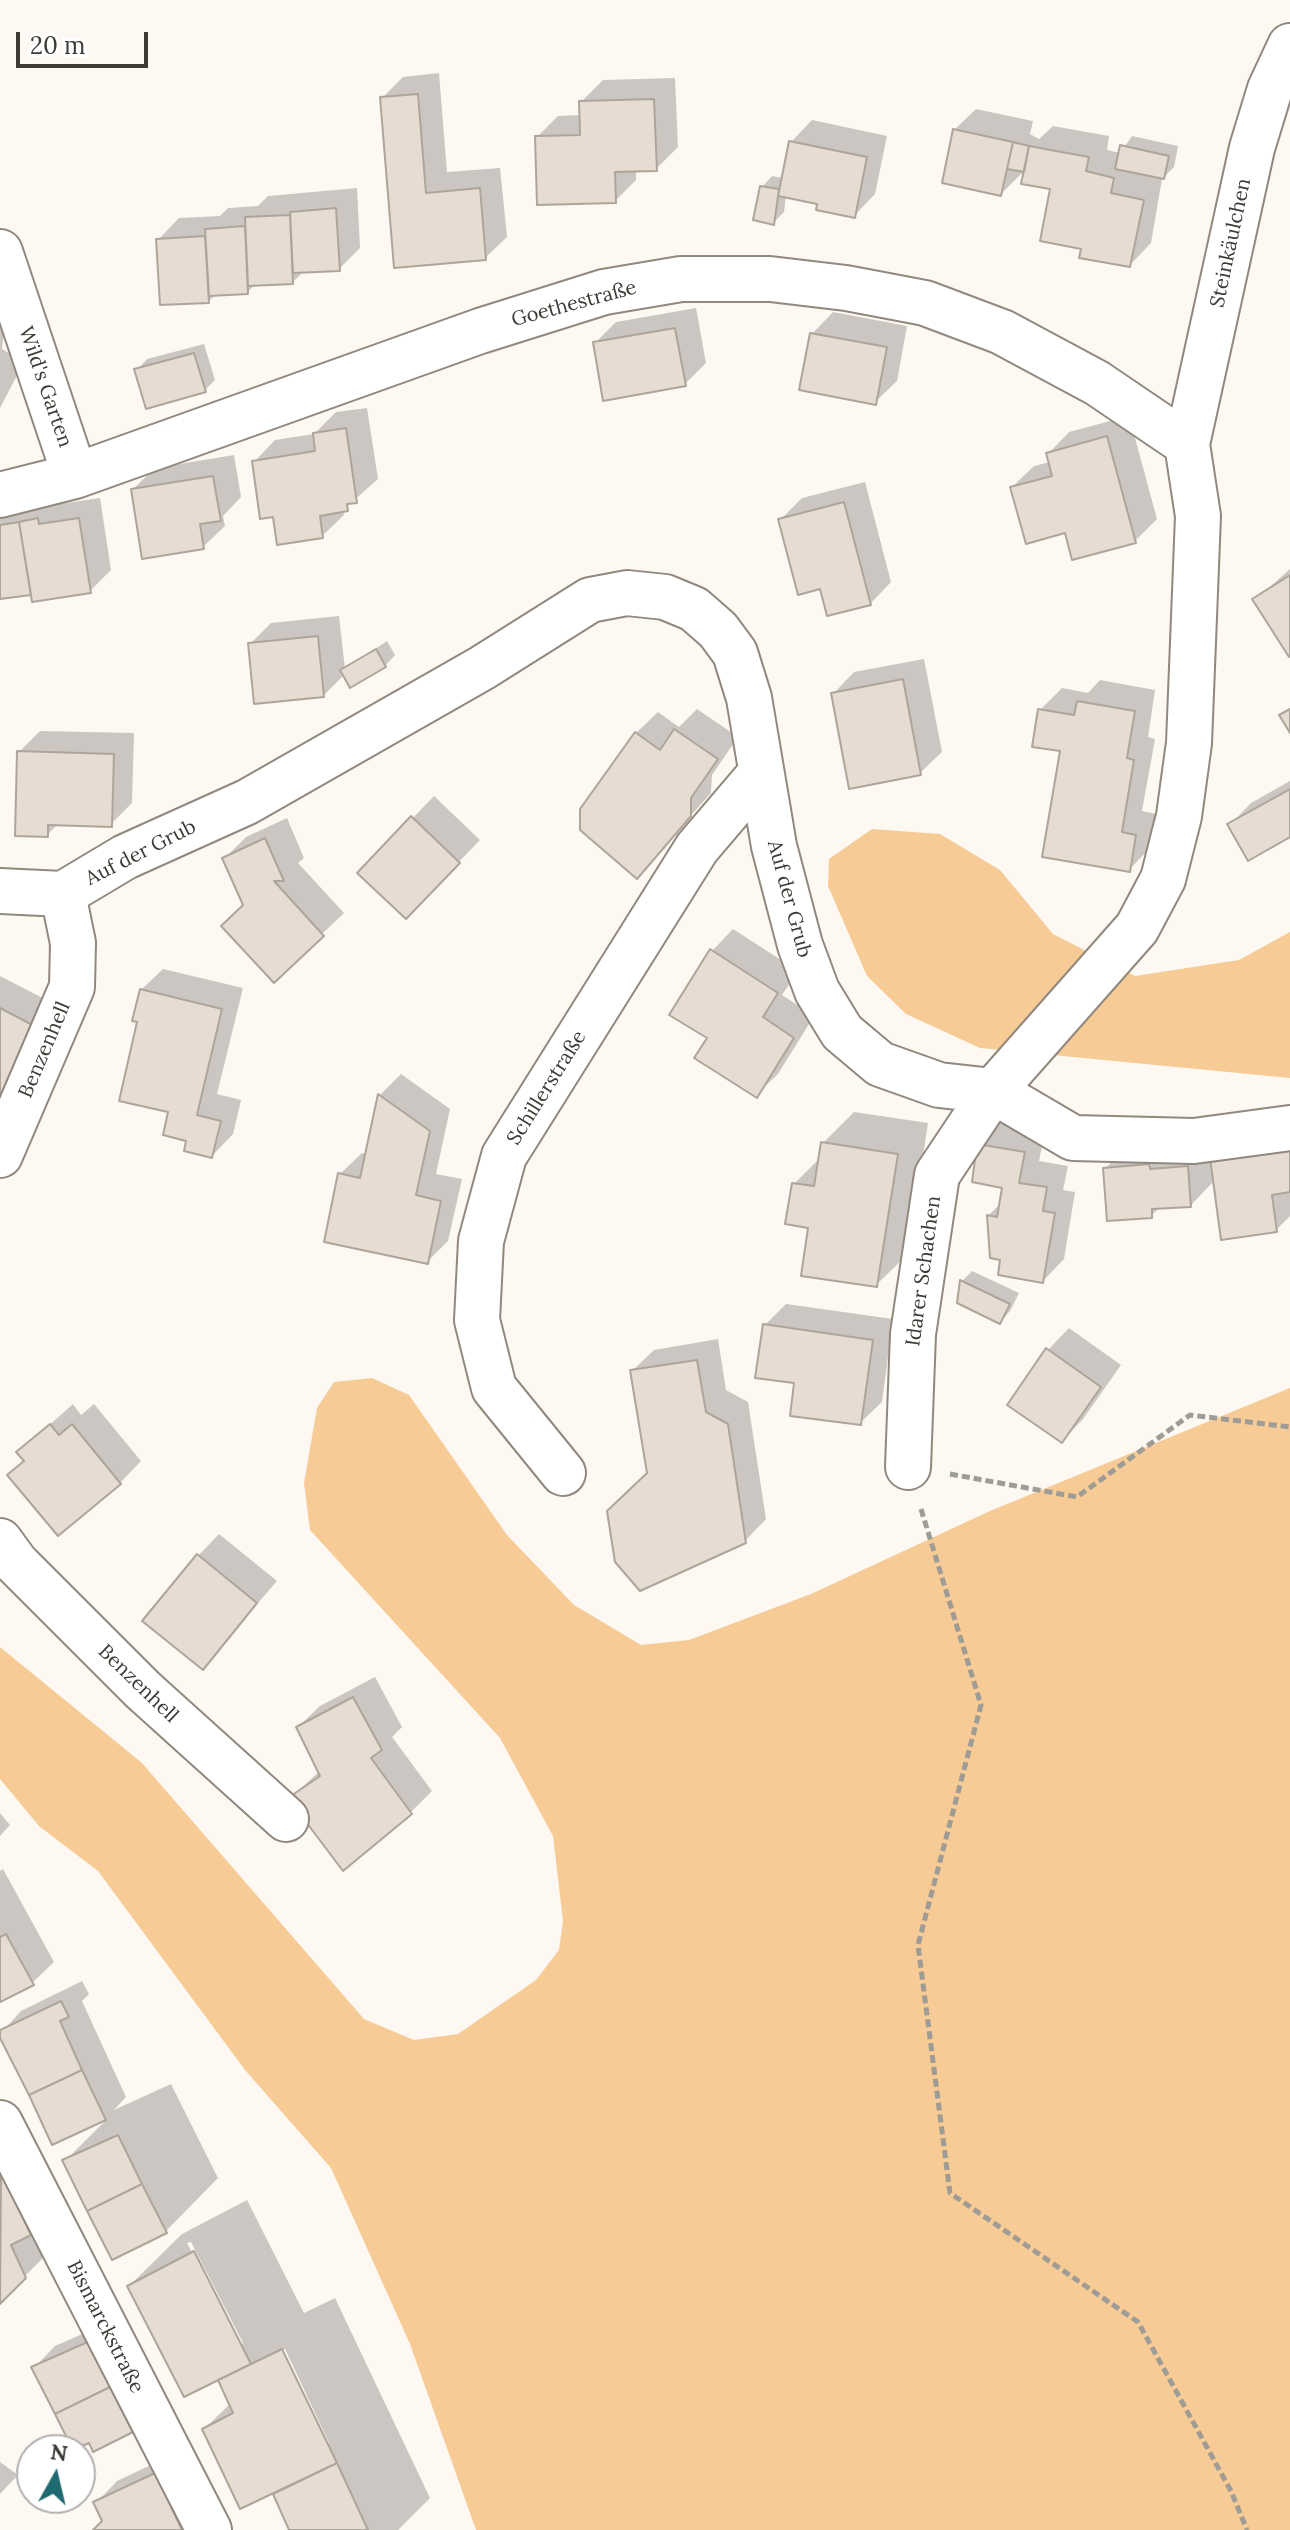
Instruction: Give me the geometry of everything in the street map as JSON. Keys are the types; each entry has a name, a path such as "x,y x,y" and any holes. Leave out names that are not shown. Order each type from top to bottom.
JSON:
{"street":[{"name":"Steinkäulchen","path":"1187,444 1252,148 1270,89 1290,46"},
{"name":"Wild's Garten","path":"0,252 75,476"},
{"name":"Goethestraße","path":"0,495 75,476 480,331 604,292 681,279 770,279 846,288 925,303 1002,332 1097,383 1187,444"},
{"path":"1187,444 1198,516 1189,743 1179,816 1163,879 1137,928 993,1091 1073,1138 1194,1141 1290,1128"},
{"name":"Auf der Grub","path":"63,894 125,857 247,802 482,668 590,600 627,593 665,597 694,609 718,630 735,653 749,698 774,846 800,945 817,991 842,1032 880,1064 939,1085 993,1091"},
{"name":"Schillerstraße","path":"563,1473 494,1388 477,1320 481,1241 500,1170 504,1156 697,848 760,774"},
{"path":"0,891 63,894"},
{"name":"Benzenhell","path":"0,1155 72,987 73,943 63,894"},
{"name":"Idarer Schachen","path":"908,1467 913,1334 937,1175 993,1091"},
{"name":"Benzenhell","path":"0,1541 16,1563 143,1690 286,1819"},
{"name":"Bismarckstraße","path":"0,2123 209,2530"}],"path":[{"path":"1247,2530 1231,2491 1138,2322 950,2193 918,1945 981,1705 908,1467 1077,1497 1190,1415 1290,1427"}],"shaded area":[{"path":"872,829 940,834 1000,870 1053,934 1135,976 1239,960 1290,932 1290,1078 980,1048 906,1014 867,976 828,886 829,859"},
{"path":"372,1378 409,1395 507,1535 574,1605 641,1645 689,1640 811,1594 990,1511 1290,1388 1290,2530 476,2530 410,2344 331,2168 245,2070 98,1871 39,1826 0,1779 0,1647 142,1763 364,2019 414,2040 458,2034 536,1980 559,1950 563,1921 553,1836 500,1738 310,1530 304,1483 317,1408 334,1382"}],"building":[{"path":"418,94 426,193 480,188 486,260 394,268 380,97"},
{"path":"654,99 657,171 615,172 616,203 537,205 535,136 580,135 579,101"},
{"path":"953,129 1013,142 1001,196 942,183"},
{"path":"789,141 867,157 855,218 816,210 817,204 778,196"},
{"path":"1013,142 1029,146 1024,172 1007,169"},
{"path":"1120,145 1169,156 1164,179 1115,169"},
{"path":"1029,146 1089,157 1086,171 1114,178 1111,193 1144,200 1130,267 1079,258 1081,249 1040,241 1050,189 1021,184"},
{"path":"760,186 779,189 774,225 753,220"},
{"path":"336,208 340,271 293,273 290,212"},
{"path":"290,215 293,284 248,286 245,217"},
{"path":"245,226 248,294 209,296 205,229"},
{"path":"205,236 209,303 160,305 156,239"},
{"path":"675,328 686,386 603,401 593,342"},
{"path":"810,333 887,347 876,405 799,390"},
{"path":"194,353 206,392 146,409 134,369"},
{"path":"346,428 357,503 347,504 348,511 320,516 323,538 277,545 273,517 260,519 252,461 315,451 313,433"},
{"path":"1107,436 1136,543 1072,560 1065,533 1026,544 1010,487 1052,476 1046,453"},
{"path":"213,476 221,521 200,524 204,549 142,559 131,489"},
{"path":"844,502 871,605 827,616 820,589 798,595 778,519"},
{"path":"38,518 39,524 79,518 91,593 32,602 19,522"},
{"path":"19,522 31,595 0,599 0,525"},
{"path":"1290,575 1290,656 1289,657 1252,599"},
{"path":"318,636 324,697 254,704 248,643"},
{"path":"376,649 386,667 350,688 340,670"},
{"path":"903,679 921,775 849,789 831,693"},
{"path":"1077,701 1135,711 1127,758 1134,760 1122,832 1136,835 1130,872 1042,857 1060,751 1032,747 1038,709 1074,715"},
{"path":"1290,709 1290,733 1279,715"},
{"path":"674,729 718,759 691,798 691,816 637,879 580,830 580,809 635,732 660,750"},
{"path":"17,751 114,754 112,827 48,825 48,837 15,836"},
{"path":"1290,789 1290,837 1248,861 1227,824"},
{"path":"411,816 460,863 406,919 357,873"},
{"path":"265,838 284,881 274,881 324,936 274,983 221,926 243,905 222,858"},
{"path":"710,949 778,993 763,1017 794,1038 757,1098 694,1058 707,1038 669,1015"},
{"path":"140,989 222,1009 197,1115 221,1121 212,1158 184,1151 186,1141 163,1135 168,1112 119,1101 137,1022 132,1021"},
{"path":"0,1008 46,1032 0,1116"},
{"path":"378,1094 430,1131 416,1195 441,1201 428,1264 324,1242 338,1173 360,1178"},
{"path":"821,1142 898,1154 877,1287 801,1276 808,1228 785,1224 792,1183 814,1186"},
{"path":"1290,1143 1290,1192 1272,1195 1277,1232 1221,1240 1209,1150"},
{"path":"977,1144 1025,1152 1019,1183 1047,1187 1043,1211 1055,1213 1043,1283 998,1275 1000,1260 990,1258 987,1215 997,1217 1002,1188 972,1182"},
{"path":"1149,1164 1150,1169 1188,1166 1191,1207 1152,1209 1152,1218 1107,1221 1103,1168"},
{"path":"960,1280 1010,1304 1000,1324 957,1303"},
{"path":"763,1324 873,1340 861,1425 790,1416 794,1383 755,1378"},
{"path":"1046,1348 1101,1387 1062,1443 1007,1405"},
{"path":"697,1360 706,1412 728,1424 746,1543 640,1591 615,1562 607,1511 647,1473 630,1370"},
{"path":"50,1424 59,1435 72,1424 121,1484 58,1536 7,1475 24,1461 16,1452"},
{"path":"197,1554 257,1603 203,1670 142,1621"},
{"path":"353,1697 382,1750 371,1758 412,1814 343,1871 288,1798 320,1776 296,1727"},
{"path":"6,1934 34,1985 0,2002 0,1937"},
{"path":"61,2001 69,2017 60,2021 82,2070 29,2095 0,2038 0,2030"},
{"path":"82,2070 106,2120 52,2145 29,2095"},
{"path":"118,2135 142,2184 87,2211 62,2160"},
{"path":"1,2172 31,2235 11,2245 26,2278 0,2304"},
{"path":"142,2184 167,2233 112,2260 87,2211"},
{"path":"194,2251 251,2364 184,2397 127,2286"},
{"path":"90,2341 110,2387 55,2414 31,2367"},
{"path":"282,2349 337,2463 240,2509 202,2429 233,2413 218,2380"},
{"path":"110,2387 133,2432 96,2450 96,2434 65,2434 55,2414"},
{"path":"337,2463 368,2530 289,2530 273,2494"},
{"path":"155,2473 182,2530 93,2530 102,2521 96,2501"}]}
